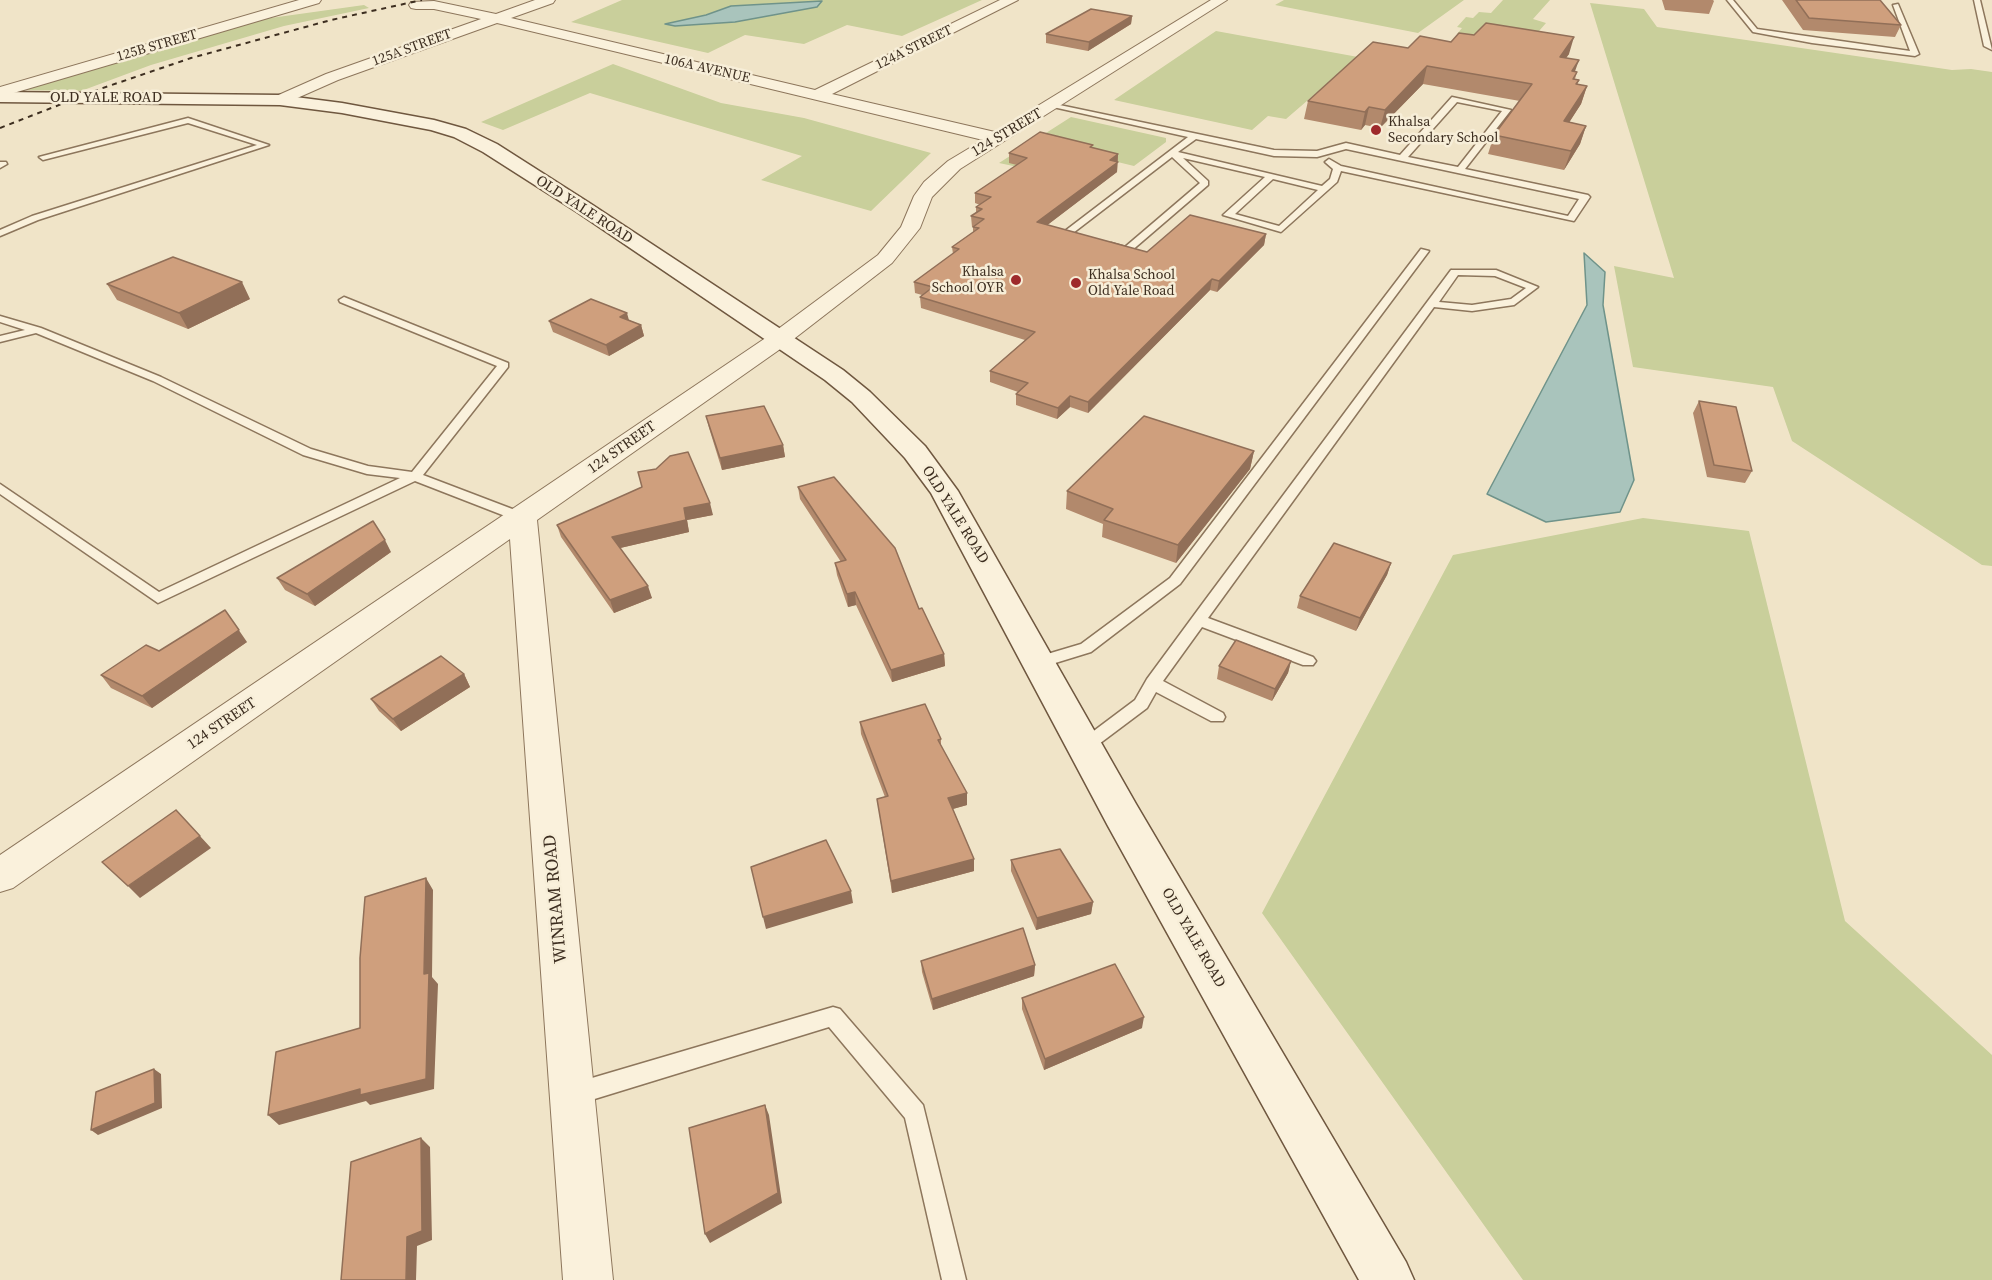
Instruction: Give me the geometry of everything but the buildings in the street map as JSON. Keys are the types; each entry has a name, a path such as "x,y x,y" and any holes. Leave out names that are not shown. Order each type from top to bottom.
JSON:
{"main road":[{"name":"OLD YALE ROAD","path":"0,97 279,100 342,108 448,129 469,137 584,208 778,340 834,375 861,397 915,452 944,491 968,530 1085,746 1388,1280"}],"street":[{"name":"125B STREET","path":"0,92 314,0"},
{"name":"125A STREET","path":"279,100 332,76 548,0"},
{"name":"124A STREET","path":"817,95 1011,0"},
{"name":"124 STREET","path":"0,876 523,518 778,340 885,259 910,228 923,196 930,186 954,165 1220,0"},
{"name":"106A AVENUE","path":"416,5 434,5 495,18 998,138"},
{"name":"WINRAM ROAD","path":"523,518 588,1280"}],"lane":[{"path":"1730,0 1755,31 1915,54 1896,5"},
{"path":"1977,0 1987,46 1992,48"},
{"path":"1402,158 1455,99 1507,110 1460,170"},
{"path":"1053,105 1274,153 1317,154 1346,146 1585,197 1571,219 1338,168 1317,154"},
{"path":"0,233 35,218 265,145 188,120 43,157"},
{"path":"1086,240 1066,234 1194,136"},
{"path":"1172,153 1323,189"},
{"path":"1097,242 1127,250 1205,183 1172,153"},
{"path":"1271,176 1228,215 1281,229 1334,180 1338,168"},
{"path":"1039,662 1086,648 1175,581 1424,251"},
{"path":"1085,746 1141,704 1153,683 1431,304 1455,272 1496,273 1533,287 1514,302 1472,308 1431,304"},
{"path":"0,488 158,598 415,476 504,365 344,300"},
{"path":"0,319 38,330 157,379 307,452 367,470 415,476 523,518"},
{"path":"0,339 38,330"},
{"path":"1199,620 1308,661"},
{"path":"1153,683 1217,717"},
{"path":"572,1095 833,1016 915,1113 954,1280"}],"green space":[{"path":"622,0 982,0 902,36 847,25 804,44 745,35 708,53 571,22","holes":["822,1 817,7 735,22 675,26 667,24 706,15 731,6"]},
{"path":"1284,0 1464,0 1418,33 1275,5"},
{"path":"1503,0 1550,0 1533,19 1546,23 1526,46 1457,34 1462,28 1457,27 1466,17 1473,18 1479,12 1491,13"},
{"path":"1590,3 1644,9 1657,27 1952,70 1971,69 1992,72 1992,566 1982,565 1792,441 1773,387 1633,367 1614,266 1674,278"},
{"path":"364,5 369,8 284,26 151,65 81,91 25,90 242,22"},
{"path":"1216,31 1358,57 1286,119 1268,116 1252,130 1114,100"},
{"path":"613,64 721,103 804,118 931,153 871,211 761,180 802,156 590,93 503,130 481,122"},
{"path":"1071,117 1166,138 1166,142 1134,166 1089,155 1018,167 999,163"},
{"path":"1643,518 1749,531 1845,921 1992,1055 1992,1280 1523,1280 1262,913 1453,555"}],"water":[{"path":"822,1 817,7 735,22 675,26 665,24 706,15 731,6"},
{"path":"1584,253 1605,272 1603,305 1634,480 1620,512 1546,522 1487,494 1587,305"}],"railway":[{"path":"0,128 100,89 191,58 331,20 422,0"}],"place":[{"name":"Khalsa Secondary School","path":"1376,130"},
{"name":"Khalsa School OYR","path":"1016,280"},
{"name":"Khalsa School Old Yale Road","path":"1076,283"}]}
